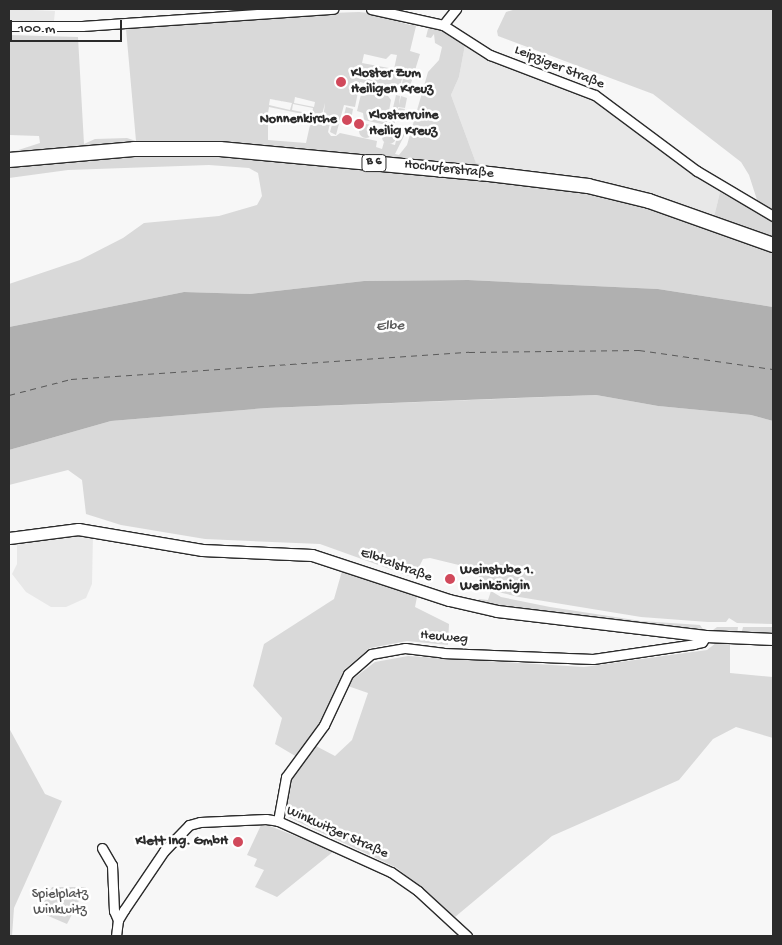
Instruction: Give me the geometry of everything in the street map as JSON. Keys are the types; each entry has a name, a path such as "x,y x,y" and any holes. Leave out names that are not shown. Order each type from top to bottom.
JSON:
{"main road":[{"name":"Hochuferstraße","path":"9,160 134,149 220,149 471,172 588,186 648,201 773,245"}],"street":[{"path":"9,26 82,26 333,9"},
{"name":"Leipziger Straße","path":"371,9 443,25 490,55 595,94 697,171 773,216"},
{"path":"443,25 456,9"},
{"name":"Elbtalstraße","path":"9,538 78,530 202,550 312,555 474,606 706,636 773,639"},
{"name":"Heuweg","path":"278,821 286,777 324,726 348,674 371,654 406,648 461,654 593,659 694,644 702,642 706,636"},
{"name":"Winkwitzer Straße","path":"116,936 118,920 164,851 189,825 200,822 278,821 391,872 418,891 467,936"},
{"path":"102,848 112,865 114,911 118,920"}],"shaded area":[{"path":"9,9 55,11 54,21 9,23"},
{"path":"465,45 493,61 595,98 720,192 714,217 598,181 476,163 451,95 459,77"},
{"path":"65,533 93,535 92,584 86,598 66,607 51,607 26,592 12,574 17,564 17,543"}],"green space":[{"path":"516,9 773,9 773,212 758,203 749,175 741,162 653,94 498,36 497,31 506,12"},
{"path":"359,12 397,16 396,21 410,25 412,20 417,22 410,51 420,54 408,93 401,89 404,73 399,88 394,91 360,82 355,107 344,105 336,135 330,132 333,121 327,123 323,119 325,103 321,119 326,124 330,123 328,132 331,136 336,136 340,133 377,141 376,147 382,149 384,142 395,145 398,132 405,134 395,154 399,155 407,145 428,72 439,60 442,47 435,43 434,34 431,38 426,37 429,25 440,28 465,45 459,77 451,95 476,163 598,181 773,248 773,307 658,289 468,280 364,281 250,294 184,292 9,327 9,284 80,260 123,238 144,223 219,216 257,205 262,196 258,173 249,168 209,165 68,170 9,178 9,153 40,143 39,136 9,135 9,35 78,37 84,144 95,139 127,138 136,141 126,29 275,15","holes":["364,54 386,59 391,54 397,55 394,69 362,63","295,97 315,102 314,107 294,103","270,99 292,103 290,110 269,105","293,104 313,108 312,114 292,110","269,107 312,116 311,123 268,113","268,116 310,125 306,143 268,140"]},
{"path":"370,88 385,92 391,100 388,116 384,116 388,117 386,125 364,120 363,113 357,111 361,94"},
{"path":"396,95 400,96 399,105 401,96 407,98 405,108 398,107 397,111 399,108 405,109 403,114 397,113 393,129 389,125"},
{"path":"346,107 353,109 350,125 342,124"},
{"path":"366,124 371,126 373,131 371,136 366,138 361,136 359,131 361,126"},
{"path":"389,130 394,132 396,137 394,142 389,144 384,142 382,137 384,132"},
{"path":"720,192 773,221 773,241 714,217"},
{"path":"596,395 658,406 751,415 773,421 773,624 737,623 729,618 726,622 708,622 641,617 519,597 498,592 467,567 430,558 423,559 416,573 409,576 320,544 205,539 121,525 86,514 82,480 68,470 9,485 9,450 111,421 267,408"},
{"path":"342,571 418,592 415,607 449,624 448,645 407,641 370,648 345,669 311,740 297,757 275,744 282,718 253,686 264,644 334,599"},
{"path":"491,591 501,597 550,607 641,621 700,625 705,632 477,604 479,599 488,600"},
{"path":"717,627 738,627 737,635 709,633"},
{"path":"743,627 773,627 773,636 741,635"},
{"path":"716,643 730,644 730,673 773,677 773,738 736,727 713,739 679,780 552,836 455,917 397,868 288,817 284,799 289,777 316,746 335,756 352,740 368,693 345,685 375,662 408,656 584,667 707,650"},
{"path":"9,728 45,794 62,801 14,908 12,936 9,936"},
{"path":"262,823 334,851 277,897 255,887 264,870 254,866 257,859 247,855"},
{"name":"Spielplatz Winkwitz","path":"52,887 86,887 67,924 39,912"}],"water":[{"name":"Elbe","path":"468,280 658,289 773,307 773,421 751,415 658,406 596,395 267,408 111,421 9,450 9,327 184,292 250,294 364,281"}],"ferry route":[{"path":"9,395 71,379 469,352 639,350 773,369"}],"place":[{"name":"Kloster Zum Heiligen Kreuz","path":"341,82"},
{"name":"Nonnenkirche","path":"347,120"},
{"name":"Klosterruine Heilig Kreuz","path":"359,124"},
{"name":"Weinstube 1. Weinkönigin","path":"450,579"},
{"name":"Klett Ing. GmbH","path":"238,842"}]}
